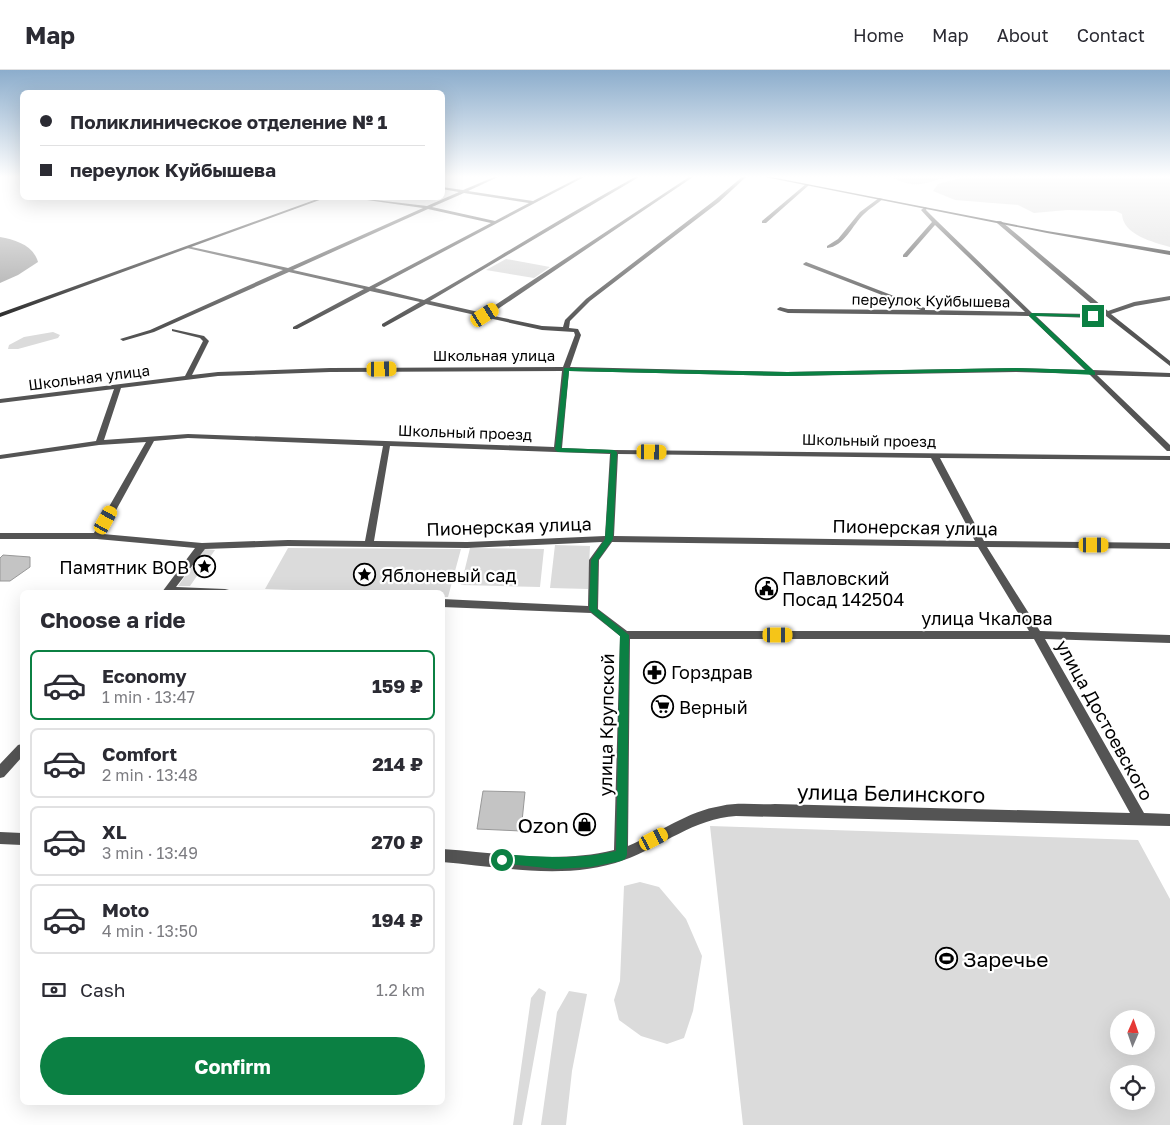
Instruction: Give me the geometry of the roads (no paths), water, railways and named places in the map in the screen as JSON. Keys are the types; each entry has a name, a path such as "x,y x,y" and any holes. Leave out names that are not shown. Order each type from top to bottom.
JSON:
{"street":[{"path":"0,315 246,226"},
{"path":"123,339 152,331 382,226"},
{"path":"295,328 486,226"},
{"path":"384,325 552,226"},
{"path":"485,315 617,226"},
{"path":"566,328 567,321 588,300 684,226"},
{"path":"829,247 840,240 851,226"},
{"path":"905,256 931,226"},
{"path":"939,226 1170,449"},
{"path":"1003,226 1024,246 1106,314 1170,364"},
{"path":"1022,226 1170,254"},
{"path":"189,247 542,328 576,330 578,335 566,369 558,450"},
{"path":"806,264 922,309 944,312"},
{"name":"переулок Куйбышева","path":"780,309 788,311 944,312 1093,316 1106,314 1134,304 1170,298"},
{"path":"174,330 202,337 206,341 188,378"},
{"name":"Школьная улица","path":"0,401 247,372 566,369 787,374 1016,370 1170,375"},
{"path":"99,443 118,388"},
{"name":"Школьный проезд","path":"0,457 99,443 188,436 614,452 1170,458"},
{"path":"97,536 151,439"},
{"path":"369,544 387,443"},
{"path":"445,603 593,610 594,560 609,539 614,452"},
{"name":"улица Достоевского","path":"934,455 981,544 1037,635 1140,819"},
{"name":"Пионерская улица","path":"0,536 97,536 202,546 288,543 467,545 609,539 1170,546"},
{"path":"169,590 202,546"},
{"name":"улица Крупской","path":"593,610 625,635 621,855"},
{"name":"улица Чкалова","path":"625,635 1037,635 1170,639"},
{"path":"0,773 20,751"},
{"name":"улица Белинского","path":"445,855 556,864 591,862 621,855 716,812 775,810 1170,820"},
{"path":"0,838 20,839"}],"place":[{"name":"Памятник ВОВ","path":"205,567"},
{"name":"Яблоневый сад","path":"365,575"},
{"name":"Павловский Посад 142504","path":"766,588"},
{"name":"Горздрав","path":"655,672"},
{"name":"Верный","path":"663,707"},
{"name":"Ozon","path":"585,825"},
{"name":"Заречье","path":"947,959"}]}
